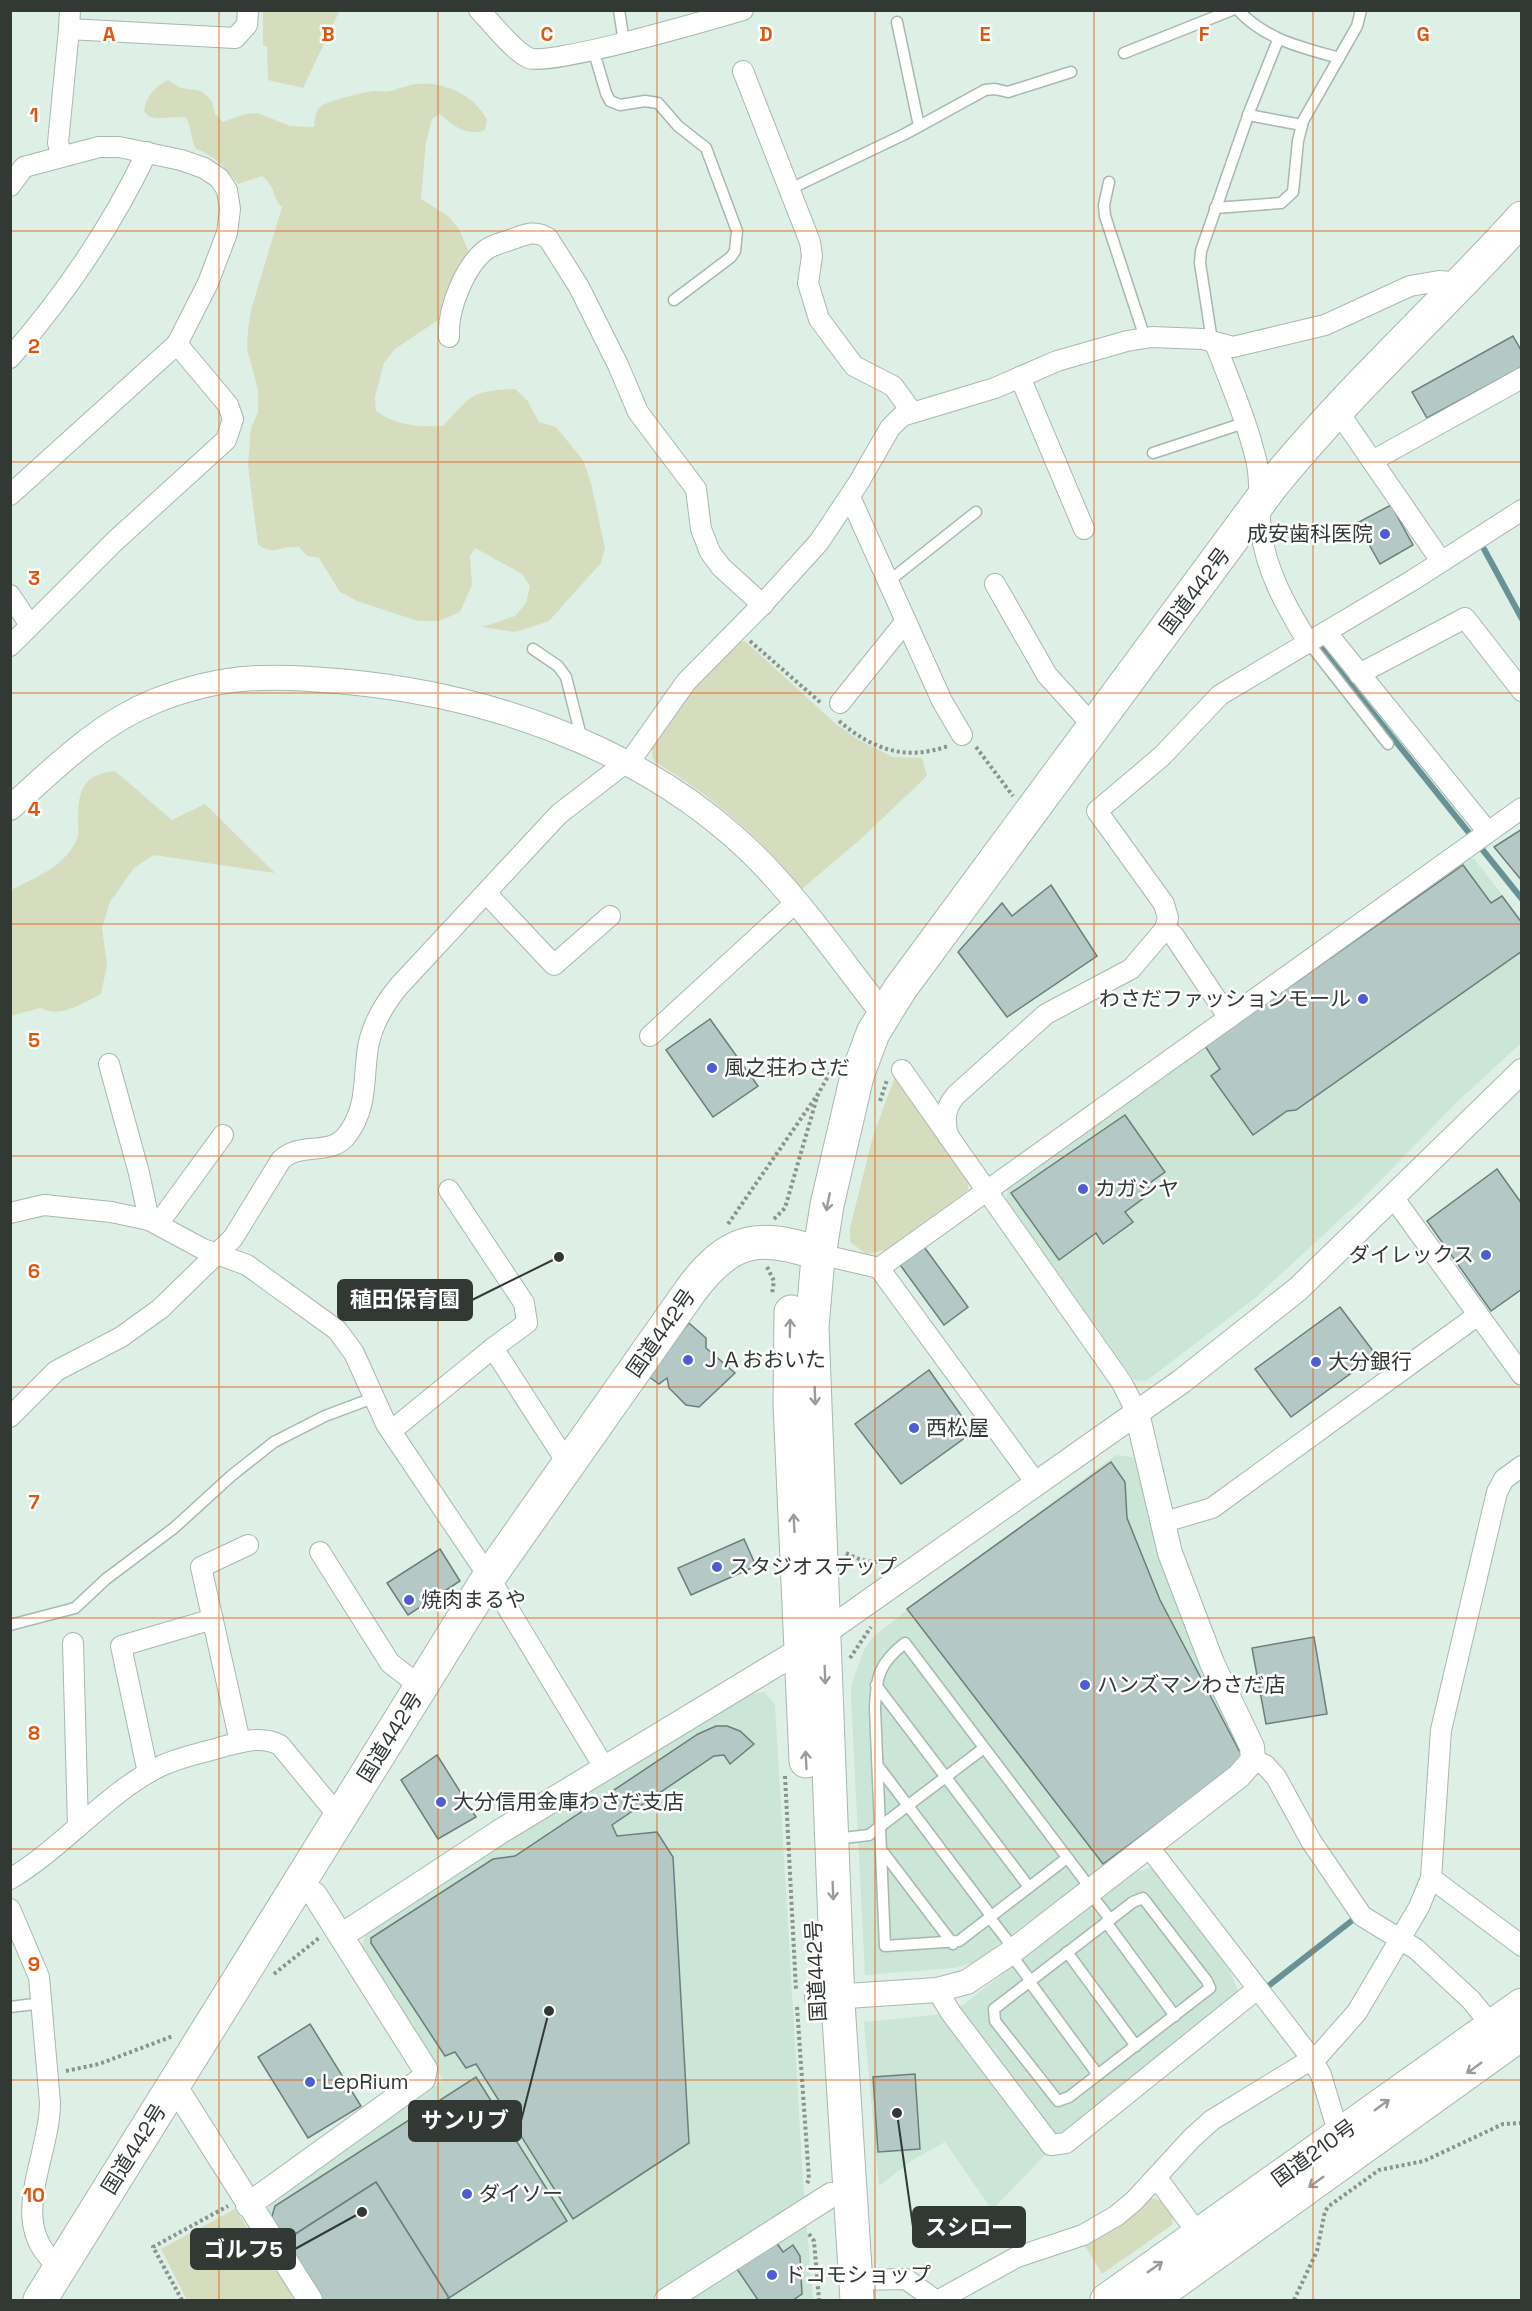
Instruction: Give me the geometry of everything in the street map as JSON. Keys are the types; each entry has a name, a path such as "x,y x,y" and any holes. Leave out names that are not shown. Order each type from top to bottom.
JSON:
{"highway":[{"name":"国道442号","path":"851,2294 827,1997 812,1642 812,1327 808,1250 835,1166 857,1076 873,1033 890,1000 1259,503 1337,410 1463,283 1521,219"},
{"name":"国道442号","path":"40,2301 489,1577 710,1266 734,1247 746,1244 776,1243 808,1250"},
{"name":"国道442号","path":"812,1642 831,1839 827,1997 818,2193 851,2294"},
{"name":"国道210号","path":"1150,2301 1507,2030 1521,2005"},
{"name":"国道210号","path":"1107,2301 1339,2135 1507,2030"}],"street":[{"path":"62,156 58,143 69,20 235,38 247,25 248,10"},
{"path":"479,10 523,55 532,59 593,50 735,12"},
{"path":"743,71 812,249 808,283 819,319 854,366 893,386 912,412"},
{"path":"10,186 17,163 99,147 119,147 147,152 204,168 219,178 227,190 230,209 227,233 208,283 177,344 10,495"},
{"path":"10,358 63,294 104,235 147,152"},
{"path":"449,337 449,315 465,279 486,250 531,233 548,238 579,287 618,364 638,412 696,489 701,529 710,552 721,567 763,605"},
{"path":"10,1417 56,1371 152,1317 234,1239 281,1160 289,1152 297,1149 333,1146 347,1135 363,1096 372,1032 388,999 559,814 626,764 686,682 763,605 819,542 850,497 890,429 902,416 959,400 1057,361 1145,338 1203,339 1233,347 1285,336 1339,320 1410,286 1439,281 1463,283"},
{"path":"1214,342 1244,423 1257,467 1263,543 1274,578 1308,642"},
{"path":"10,646 115,541 226,440 233,419 228,405 177,344"},
{"path":"1020,377 1083,529"},
{"path":"1372,461 1521,378"},
{"path":"1337,410 1441,561"},
{"path":"850,497 942,701 963,740"},
{"path":"948,1136 946,1109 956,1095 1046,1014 1125,974 1165,929 1168,918 1164,904 1097,811 1162,756 1220,695 1326,632 1521,510"},
{"path":"995,584 1052,684 1094,727"},
{"path":"10,594 30,625"},
{"path":"1359,674 1465,618 1521,692"},
{"path":"833,709 906,621"},
{"path":"1326,632 1488,832"},
{"path":"10,808 73,751 112,722 165,698 216,682 252,676 295,677 367,684 443,696 511,714 583,743 626,764 670,790 720,825 752,854 795,903 890,1000"},
{"path":"879,1268 1521,808"},
{"path":"486,893 554,965 610,916"},
{"path":"650,1036 795,903"},
{"path":"1165,929 1174,936 1229,1018"},
{"path":"109,1064 153,1222"},
{"path":"827,1997 937,1990 967,1982 1012,1951 1239,1776 1253,1760 1252,1747 1206,1648 1161,1522 1149,1455 1137,1413 1122,1383 902,1070"},
{"path":"341,1936 604,1767 812,1642 1137,1413 1263,1319 1328,1262 1521,1071"},
{"path":"153,1222 223,1135"},
{"path":"391,1431 527,1323 527,1310 449,1190"},
{"path":"1393,1197 1521,1375"},
{"path":"10,1213 44,1205 111,1212 153,1222 217,1254 246,1265 337,1330 354,1353 373,1398 391,1431 489,1577 604,1767"},
{"path":"808,1250 879,1268 1036,1483"},
{"path":"1161,1522 1212,1508 1478,1315"},
{"path":"493,1348 568,1464"},
{"path":"851,2294 906,2279 937,2301 1017,2257 1083,2235 1105,2224 1134,2201 1192,2138 1212,2120 1312,2059 1327,2048 1349,2023 1401,1939 1419,1907 1431,1878 1441,1730 1497,1492 1504,1479 1521,1466"},
{"path":"240,1742 201,1567 248,1545"},
{"path":"320,1552 390,1663 421,1686"},
{"path":"148,1773 121,1646 213,1619"},
{"path":"73,1642 78,1827"},
{"path":"10,1879 37,1863 78,1827 148,1773 167,1763 240,1742 258,1739 280,1745 340,1818"},
{"path":"1253,1760 1266,1765 1276,1777 1311,1841 1362,1916 1416,1949 1507,2030"},
{"path":"1148,1846 1312,2059 1321,2075 1339,2135"},
{"path":"1431,1878 1521,1946"},
{"path":"240,2204 423,2079 425,2069 423,2062 315,1895 299,1884"},
{"path":"10,1909 39,1977 43,2003 50,2114 32,2205 41,2250 60,2267"},
{"path":"937,1990 951,2013 1051,2145 1066,2143 1256,1989"},
{"path":"174,2085 240,2204 310,2301"},
{"path":"1157,2178 1200,2235"},
{"path":"667,2301 818,2193"}],"lane":[{"path":"619,10 624,42"},
{"path":"1124,54 1232,10"},
{"path":"1238,10 1259,30 1278,40 1339,58"},
{"path":"1215,208 1286,200 1293,192 1302,125 1358,26 1361,10"},
{"path":"897,22 920,126"},
{"path":"1214,342 1200,263 1201,251 1248,115 1278,40"},
{"path":"593,50 610,101 620,105 645,100 658,103 678,126 706,148 737,231 737,244 731,257 674,300"},
{"path":"790,189 920,126 985,90 995,89 1008,92 1071,72"},
{"path":"1248,115 1302,125"},
{"path":"1109,182 1104,205 1106,216 1145,338"},
{"path":"1154,453 1244,423"},
{"path":"889,580 976,512"},
{"path":"1308,642 1388,744"},
{"path":"533,649 558,666 566,677 583,743"},
{"path":"10,1625 75,1608 106,1579 174,1528 231,1476 274,1442 325,1416 373,1398"},
{"path":"1067,1858 953,1944 885,1946 876,1685 883,1664 905,1643 1067,1858 1175,2016"},
{"path":"876,1685 1029,1887"},
{"path":"831,1839 862,1838 880,1827 984,1748"},
{"path":"877,1766 991,1917 1029,1981 1098,2075"},
{"path":"883,1852 953,1944"},
{"path":"1138,1899 1148,1901 1207,1981 1209,1990 1065,2100 1058,2101 995,2021 994,2009 1067,1952 1138,1899"},
{"path":"1067,1952 1136,2046"},
{"path":"10,2007 43,2003"}],"path":[{"path":"738,630 833,709 850,730 897,753 939,749 963,740 1029,814"},
{"path":"734,1229 723,1231 818,1094 832,1070"},
{"path":"764,1222 773,1220 785,1208 818,1094"},
{"path":"842,1545 845,1553 859,1560 874,1563 891,1559"},
{"path":"784,1765 809,2179 818,2193"},
{"path":"1294,2301 1317,2251 1325,2211 1329,2206 1379,2170 1424,2161 1503,2124 1521,2123"},
{"path":"182,2301 153,2247 240,2204"},
{"path":"808,2233 814,2241 819,2301"}],"shaded area":[{"path":"263,11 343,11 339,12 303,88 268,80 267,46 263,46"},
{"path":"168,80 181,88 201,91 212,101 215,114 223,122 245,114 258,113 290,126 314,127 318,110 325,104 364,93 396,90 426,83 447,87 467,97 482,111 487,120 485,130 478,132 461,129 440,114 432,119 426,142 421,199 448,216 459,229 472,259 473,283 463,298 443,309 438,320 395,349 384,363 375,397 376,411 400,423 443,426 466,401 480,393 515,389 527,400 539,422 556,427 583,460 591,483 605,548 601,563 549,621 515,632 482,627 515,616 526,603 530,586 522,574 475,548 470,556 472,585 460,612 439,621 418,621 357,601 340,592 319,558 307,556 299,547 268,550 258,544 248,465 251,428 258,412 258,390 247,349 248,330 251,310 282,207 270,185 262,176 238,184 220,163 196,149 186,118 157,118 144,111 155,89"},
{"path":"745,641 836,724 859,740 893,757 922,758 927,776 864,836 802,889 752,834 716,804 654,761 651,748 685,692 738,642"},
{"path":"115,771 172,820 205,804 275,873 154,855 134,868 110,902 102,928 107,965 101,994 64,1011 48,1011 40,1008 11,1016 11,890 50,869 67,855 78,836 78,807 85,784 97,775"},
{"path":"1470,858 1475,860 1521,919 1521,1043 1458,1101 1363,1198 1254,1299 1146,1381 1134,1380 1007,1200 1007,1186"},
{"path":"896,1074 969,1176 968,1190 886,1250 866,1254 850,1242 850,1228 873,1136"},
{"path":"1116,1455 1138,1458 1152,1533 1190,1634 1244,1760 975,1962 955,1968 865,1975 851,1696 852,1683 864,1650 873,1637 919,1601"},
{"path":"764,1692 775,1704 803,2181 813,2300 319,2300 266,2219 270,2202 443,2080 362,1947 367,1931 619,1764 745,1696"},
{"path":"1153,1867 1228,1967 1238,1991 1233,1998 1062,2137 992,2210 945,2142 914,2159 879,2186 864,2022 935,2015 963,2005 1130,1874"},
{"path":"1150,2198 1163,2201 1173,2216 1172,2225 1102,2274 1084,2244 1120,2226"},
{"path":"235,2209 296,2300 187,2300 161,2249"}],"building":[{"path":"1513,336 1522,352 1522,367 1427,418 1412,392"},
{"name":"成安歯科医院","path":"1391,505 1413,545 1380,564 1357,523"},
{"path":"1522,829 1522,881 1494,847"},
{"name":"わさだファッションモール","path":"1463,865 1491,903 1502,896 1522,923 1522,951 1296,1110 1287,1111 1253,1135 1211,1076 1220,1069 1205,1046"},
{"path":"1051,885 1097,956 1007,1017 958,952 1002,903 1012,916"},
{"name":"風之荘わさだ","path":"710,1019 758,1086 713,1117 666,1050"},
{"name":"カガシヤ","path":"1125,1115 1165,1172 1147,1185 1152,1192 1125,1212 1133,1222 1103,1244 1096,1233 1059,1260 1011,1193"},
{"name":"ダイレックス","path":"1497,1169 1522,1204 1522,1289 1491,1311 1427,1221"},
{"path":"922,1244 968,1307 944,1325 898,1262"},
{"name":"大分銀行","path":"1340,1307 1376,1355 1291,1417 1255,1369"},
{"name":"ＪＡおおいた","path":"689,1323 706,1338 706,1348 735,1373 699,1407 686,1405 669,1388 667,1378 659,1384 644,1373"},
{"name":"西松屋","path":"929,1370 973,1432 901,1484 855,1424"},
{"name":"ハンズマンわさだ店","path":"1111,1462 1125,1482 1127,1518 1160,1600 1244,1760 1103,1864 907,1609"},
{"name":"スタジオステップ","path":"744,1539 756,1566 691,1595 678,1568"},
{"path":"440,1549 460,1581 408,1615 387,1583"},
{"path":"1314,1637 1327,1714 1266,1724 1252,1648"},
{"path":"716,1726 727,1726 740,1731 754,1744 730,1764 724,1755 714,1756 612,1825 617,1836 657,1832 673,1857 689,2143 573,2219 476,2064 466,2068 455,2052 445,2056 371,1943 371,1938 493,1859 515,1856 698,1734"},
{"name":"大分信用金庫わさだ支店","path":"437,1755 476,1817 438,1839 401,1780"},
{"name":"LepRium","path":"310,2024 361,2106 308,2138 258,2057"},
{"path":"915,2074 920,2149 878,2152 873,2077"},
{"name":"ダイソー","path":"476,2077 567,2221 449,2298 376,2182 283,2242 270,2223 275,2206"},
{"path":"376,2182 449,2298 445,2300 322,2300 283,2242"},
{"name":"ドコモショップ","path":"776,2242 783,2252 793,2245 800,2256 802,2294 793,2300 758,2300 737,2269"}],"waterway":[{"path":"1484,549 1522,619"},
{"path":"1316,642 1522,899"},
{"path":"1267,1987 1354,1919 1360,1922"}],"place":[{"name":"成安歯科医院","path":"1385,534"},
{"name":"わさだファッションモール","path":"1363,999"},
{"name":"風之荘わさだ","path":"712,1068"},
{"name":"カガシヤ","path":"1083,1189"},
{"name":"ダイレックス","path":"1486,1255"},
{"name":"稙田保育園","path":"559,1257"},
{"name":"ＪＡおおいた","path":"688,1360"},
{"name":"大分銀行","path":"1316,1362"},
{"name":"西松屋","path":"914,1428"},
{"name":"スタジオステップ","path":"717,1567"},
{"name":"焼肉まるや","path":"409,1600"},
{"name":"ハンズマンわさだ店","path":"1085,1685"},
{"name":"大分信用金庫わさだ支店","path":"441,1802"},
{"name":"サンリブ","path":"549,2011"},
{"name":"LepRium","path":"310,2082"},
{"name":"スシロー","path":"897,2113"},
{"name":"ダイソー","path":"467,2194"},
{"name":"ゴルフ5","path":"362,2212"},
{"name":"ドコモショップ","path":"772,2275"}]}
